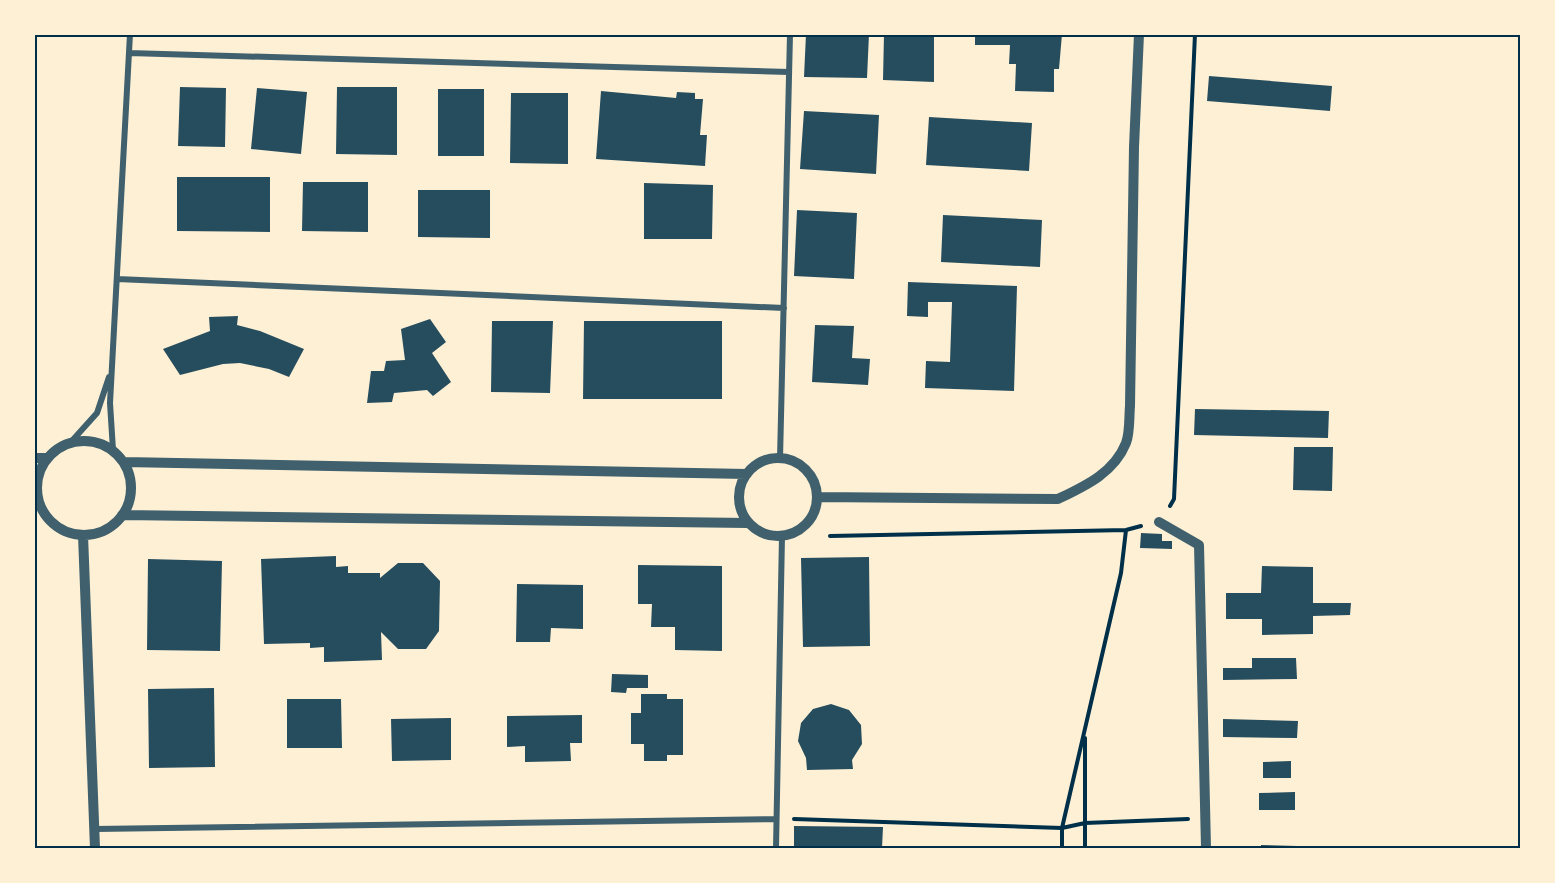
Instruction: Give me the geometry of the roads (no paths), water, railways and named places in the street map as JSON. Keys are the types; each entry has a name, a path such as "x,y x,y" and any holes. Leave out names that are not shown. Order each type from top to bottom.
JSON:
{"street":[{"path":"113,450 110,403 130,34"},
{"path":"780,459 790,34"},
{"path":"817,497 1058,499 1093,482 1112,464 1126,442 1130,406 1134,147 1139,34"},
{"path":"129,53 789,72"},
{"path":"117,279 783,308"},
{"path":"70,443 97,413 112,368"},
{"path":"82,441 99,443 113,450 124,462 131,489 129,503 122,515 111,526 83,535 56,526 40,515 37,486 40,471 58,448 82,441"},
{"path":"34,458 48,458"},
{"path":"780,459 792,461 810,475 817,497 815,508 802,527 782,536 758,531 748,523 741,510 739,494 747,474 762,462 780,459"},
{"path":"124,462 747,474"},
{"path":"122,515 748,523"},
{"path":"1159,522 1199,545 1206,849"},
{"path":"83,535 95,849"},
{"path":"776,849 782,536"},
{"path":"96,830 776,819"}]}
